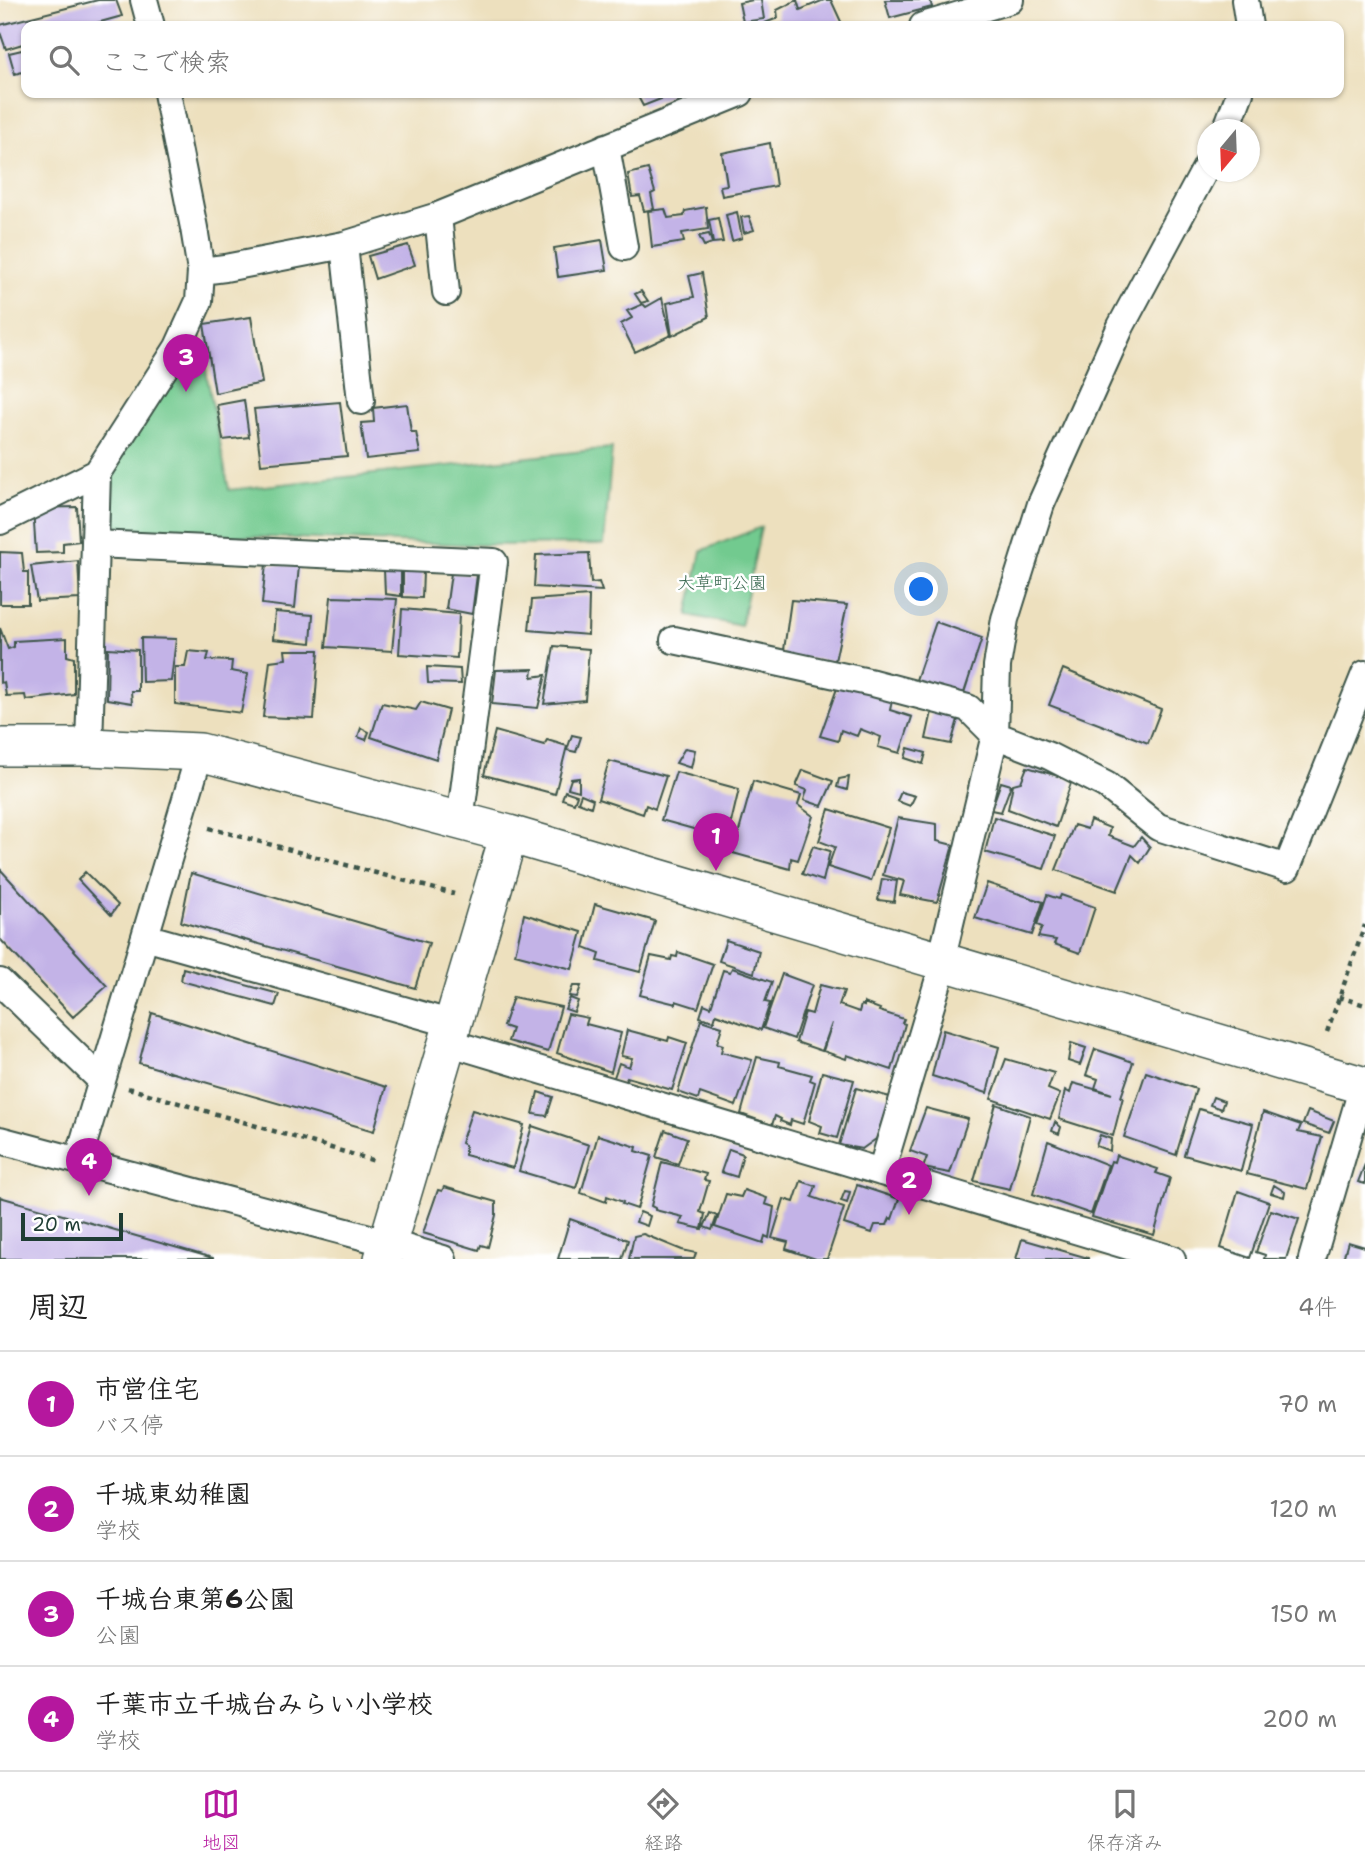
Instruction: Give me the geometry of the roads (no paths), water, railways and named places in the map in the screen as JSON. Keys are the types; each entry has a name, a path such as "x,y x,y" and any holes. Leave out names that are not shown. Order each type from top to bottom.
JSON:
{"street":[{"path":"144,0 150,21"},
{"path":"940,21 1010,0"},
{"path":"1245,0 1248,21"},
{"path":"0,521 97,473 178,347 199,301 201,271 168,98"},
{"path":"201,271 344,245 438,216 728,98"},
{"path":"1230,119 1238,98"},
{"path":"606,147 624,247"},
{"path":"881,1172 943,961 995,735 997,666 1004,619 1041,504 1121,326 1198,182"},
{"path":"438,216 446,292"},
{"path":"344,245 361,401"},
{"path":"89,747 97,473"},
{"path":"95,544 494,562 460,821"},
{"path":"674,640 873,682 968,708 995,735 1049,756 1106,785 1158,827 1287,868 1365,674"},
{"path":"0,747 89,747 200,752 509,834 1364,1086 1312,1259"},
{"path":"78,1161 200,752"},
{"path":"386,1251 509,834"},
{"path":"145,937 881,1172 1116,1251 1172,1259"},
{"path":"0,982 102,1081"},
{"path":"0,1140 386,1251 443,1259"}],"place":[{"name":"千城台東第6公園","path":"186,392"},
{"name":"市営住宅","path":"716,871"},
{"name":"千葉市立千城台みらい小学校","path":"89,1196"},
{"name":"千城東幼稚園","path":"909,1215"}],"park label":[{"name":"大草町公園","path":"722,583"}]}
